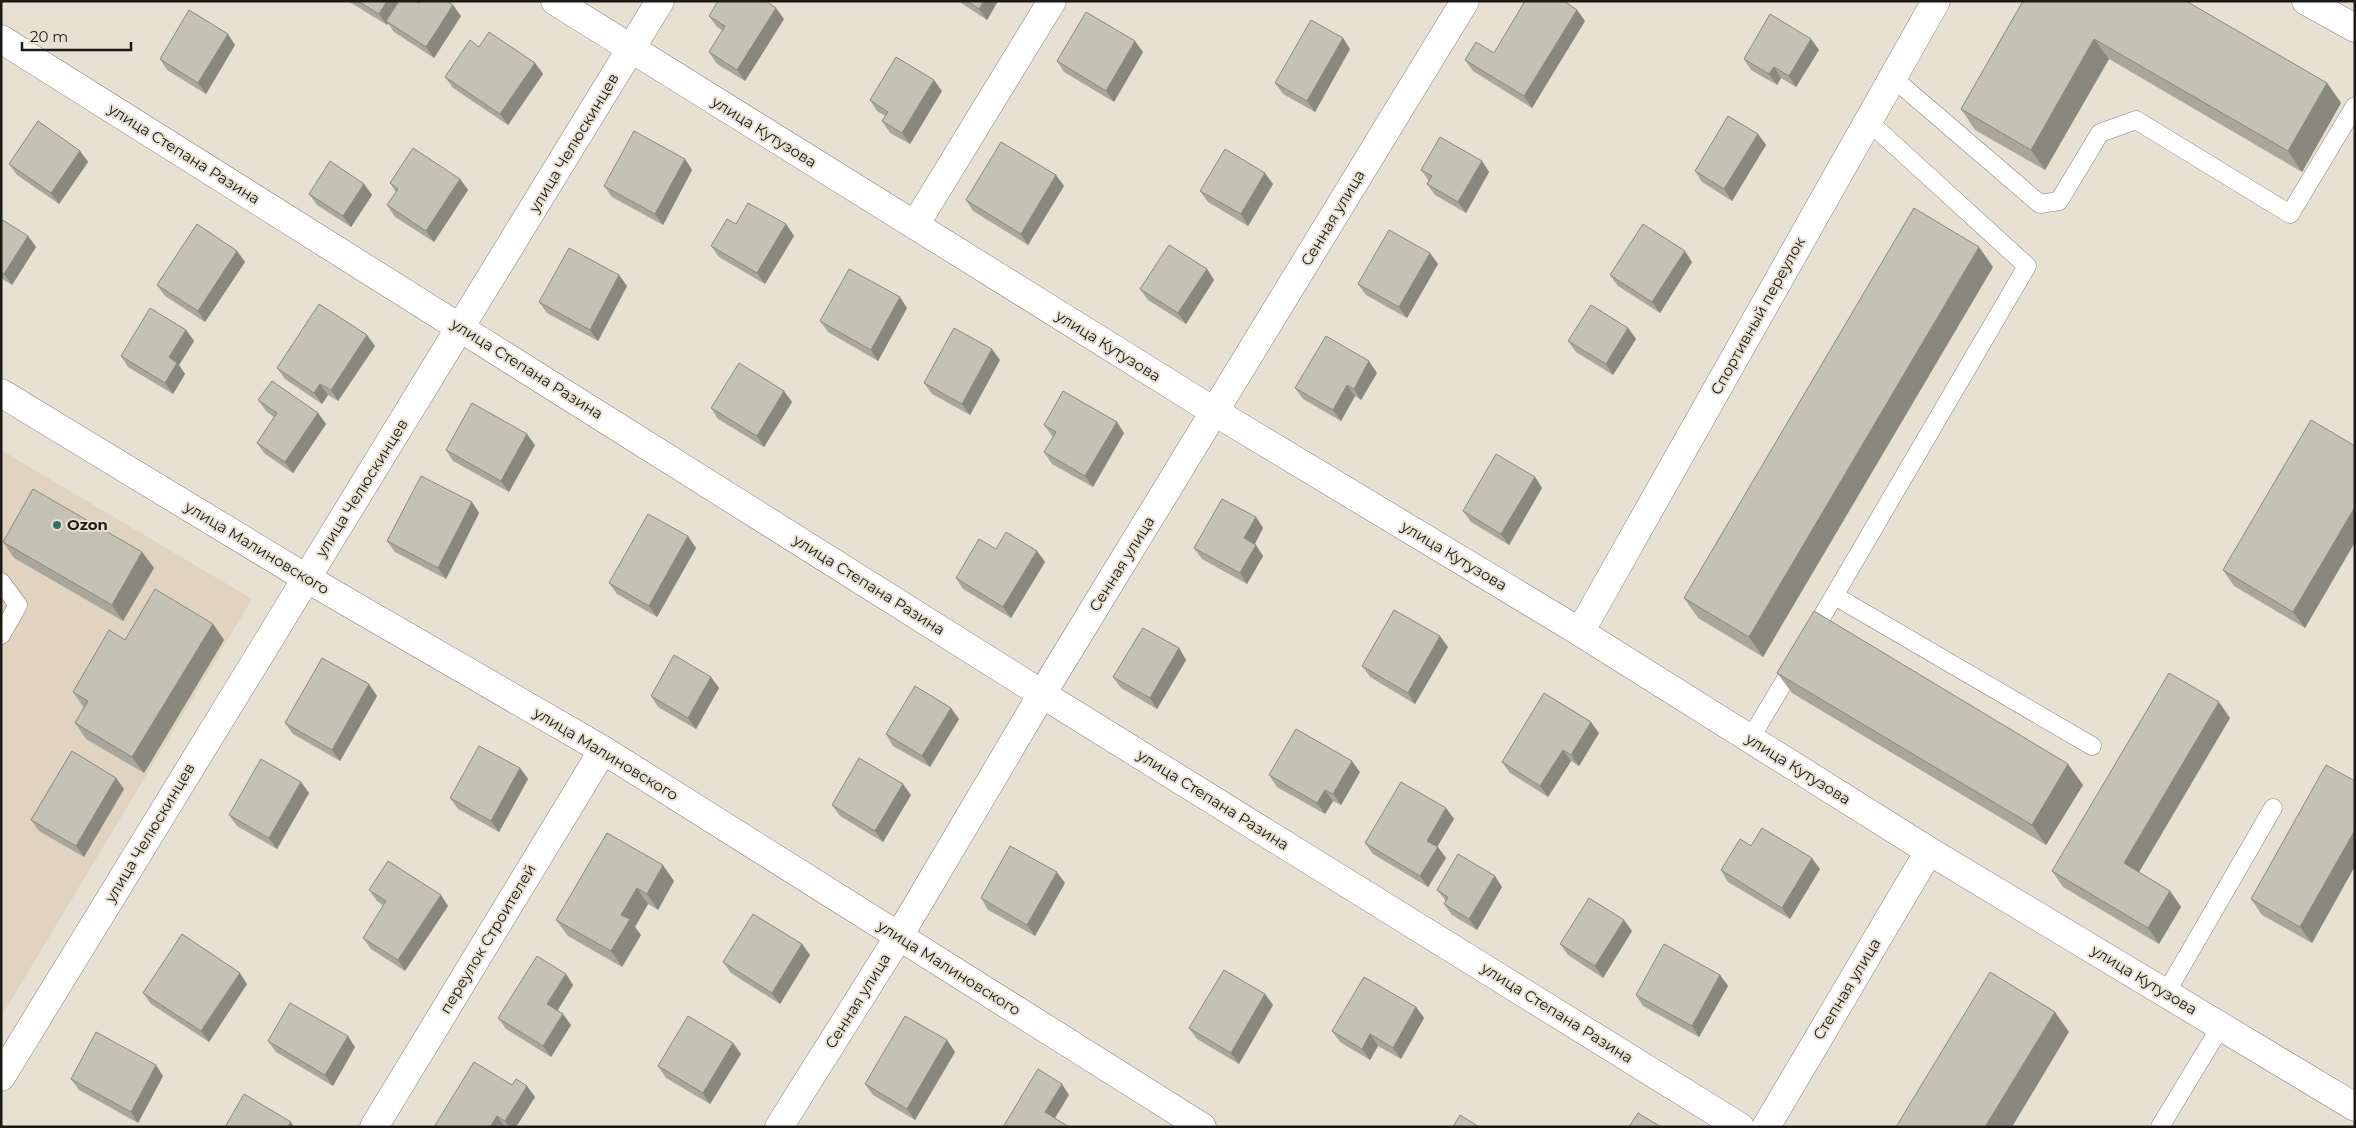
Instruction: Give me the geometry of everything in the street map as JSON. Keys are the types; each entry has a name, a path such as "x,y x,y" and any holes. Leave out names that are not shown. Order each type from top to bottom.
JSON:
{"street":[{"name":"улица Кутузова","path":"555,1 1215,412 1580,632 1929,851 2355,1107"},
{"name":"улица Челюскинцев","path":"1,1077 660,1"},
{"path":"915,225 1052,1"},
{"name":"Сенная улица","path":"779,1127 899,936 1042,694 1465,1"},
{"name":"Спортивный переулок","path":"1580,632 1936,1"},
{"path":"2306,1 2355,28"},
{"name":"улица Степана Разина","path":"1,39 1042,694 1740,1127"},
{"name":"улица Малиновского","path":"1,394 306,578 603,750 1202,1127"},
{"name":"переулок Строителей","path":"374,1127 603,750"},
{"name":"Степная улица","path":"1766,1127 1929,851"}],"lane":[{"path":"1893,78 2040,204 2059,201 2100,133 2136,120 2290,214 2355,106"},
{"path":"1750,739 2027,266 1868,121"},
{"path":"1,582 18,605 1,635"},
{"path":"1835,596 2092,746"},
{"path":"2166,993 2273,808"},
{"path":"2160,1127 2221,1026"}],"shaded area":[{"path":"1,450 252,599 1,1017"}],"building":[{"path":"358,1 387,1 379,14"},
{"path":"399,1 416,1 419,3 420,1 447,1 453,5 426,47 386,21"},
{"path":"718,1 766,1 776,8 737,70 709,52 725,26 709,16"},
{"path":"967,1 984,1 979,9"},
{"path":"1525,1 1564,1 1577,10 1524,96 1465,60 1476,42 1494,53"},
{"path":"2023,1 2186,1 2327,83 2288,151 2094,39 2031,150 1961,109"},
{"path":"189,10 228,34 198,83 160,59"},
{"path":"1086,12 1135,41 1106,91 1057,61"},
{"path":"1770,14 1811,39 1789,76 1774,67 1769,74 1744,59"},
{"path":"1311,20 1343,38 1307,101 1275,83"},
{"path":"489,32 535,63 500,114 445,77 470,40 479,47"},
{"path":"896,57 934,80 902,133 882,121 888,112 870,100"},
{"path":"1728,116 1758,134 1724,189 1695,171"},
{"path":"38,121 80,151 51,193 9,164"},
{"path":"634,131 685,159 655,214 604,186"},
{"path":"1440,137 1482,161 1458,202 1427,184 1432,176 1421,170"},
{"path":"1001,142 1056,175 1021,234 966,200"},
{"path":"413,148 460,179 426,231 387,205 398,189 390,183"},
{"path":"1225,149 1265,173 1241,214 1200,191"},
{"path":"330,161 364,184 343,216 309,194"},
{"path":"748,203 786,224 757,273 711,246 727,219 736,224"},
{"path":"1914,208 1979,247 1749,637 1684,598"},
{"path":"1,219 28,236 4,274 1,272"},
{"path":"197,224 237,251 198,311 157,285"},
{"path":"1643,224 1685,251 1652,302 1610,275"},
{"path":"1389,230 1430,253 1399,307 1358,284"},
{"path":"1169,245 1207,269 1178,313 1140,289"},
{"path":"569,248 619,275 590,330 539,302"},
{"path":"849,269 900,297 871,350 820,321"},
{"path":"319,304 367,335 331,390 320,384 314,393 277,368"},
{"path":"1591,305 1628,328 1606,364 1568,341"},
{"path":"150,308 186,330 169,357 177,363 165,383 121,356"},
{"path":"954,328 992,349 962,404 924,383"},
{"path":"1326,336 1369,361 1354,389 1347,385 1333,410 1295,388"},
{"path":"739,363 784,391 757,436 711,408"},
{"path":"272,381 318,413 285,462 257,443 277,413 258,400"},
{"path":"1063,391 1117,422 1085,476 1044,452 1056,432 1044,425"},
{"path":"472,403 527,434 501,481 446,450"},
{"path":"2311,420 2355,446 2355,507 2293,612 2223,570"},
{"path":"1496,454 1535,477 1501,534 1463,511"},
{"path":"421,476 472,502 438,568 387,541"},
{"path":"33,489 142,552 112,605 3,542"},
{"path":"1222,499 1256,517 1244,538 1256,545 1240,573 1194,548"},
{"path":"648,514 688,536 649,606 609,583"},
{"path":"1006,532 1037,551 1003,607 956,578 979,539 996,549"},
{"path":"155,589 213,624 132,757 75,723 88,701 73,692 109,630 125,640"},
{"path":"1394,610 1440,636 1408,693 1362,666"},
{"path":"1814,611 2068,764 2032,825 1777,673"},
{"path":"1143,628 1179,648 1150,698 1113,677"},
{"path":"674,655 711,677 688,718 651,696"},
{"path":"322,658 369,684 332,750 285,723"},
{"path":"2169,673 2219,702 2124,863 2170,891 2148,928 2052,871"},
{"path":"915,686 951,708 922,756 886,734"},
{"path":"1544,693 1591,722 1571,755 1563,750 1540,786 1502,762"},
{"path":"1296,729 1352,761 1333,794 1325,790 1317,803 1269,775"},
{"path":"479,746 520,768 491,821 450,798"},
{"path":"72,751 116,778 76,846 31,820"},
{"path":"859,758 903,784 875,831 832,805"},
{"path":"261,759 301,782 269,838 229,815"},
{"path":"2326,765 2355,781 2355,830 2300,927 2251,899"},
{"path":"1401,782 1446,808 1427,841 1438,847 1420,876 1365,843"},
{"path":"1762,828 1812,858 1782,908 1721,870 1740,839 1751,846"},
{"path":"607,833 663,865 647,894 637,888 621,915 630,919 611,951 556,920"},
{"path":"1010,846 1057,872 1027,925 981,898"},
{"path":"1458,854 1495,876 1469,919 1444,904 1448,897 1437,890"},
{"path":"388,861 441,895 398,960 363,938 386,901 369,890"},
{"path":"1589,898 1624,920 1595,966 1560,944"},
{"path":"753,914 802,944 772,993 723,962"},
{"path":"182,934 240,973 201,1031 143,993"},
{"path":"1664,944 1720,975 1692,1026 1636,995"},
{"path":"537,956 566,974 547,1004 563,1014 543,1046 498,1018"},
{"path":"1224,970 1265,994 1231,1053 1189,1028"},
{"path":"1990,972 2055,1012 1985,1127 1896,1127"},
{"path":"1364,977 1416,1007 1393,1048 1370,1034 1362,1049 1332,1031"},
{"path":"290,1003 348,1036 325,1075 268,1041"},
{"path":"688,1016 733,1043 703,1093 658,1066"},
{"path":"905,1016 947,1040 907,1109 865,1084"},
{"path":"96,1032 156,1065 131,1112 71,1079"},
{"path":"474,1062 512,1085 516,1079 527,1086 505,1121 497,1116 490,1127 434,1127"},
{"path":"1038,1069 1062,1084 1045,1112 1069,1127 1003,1127"},
{"path":"244,1094 291,1122 288,1127 225,1127"},
{"path":"1638,1113 1661,1127 1629,1127"},
{"path":"1460,1115 1479,1127 1453,1127"}],"place":[{"name":"Ozon","path":"57,525"}]}
